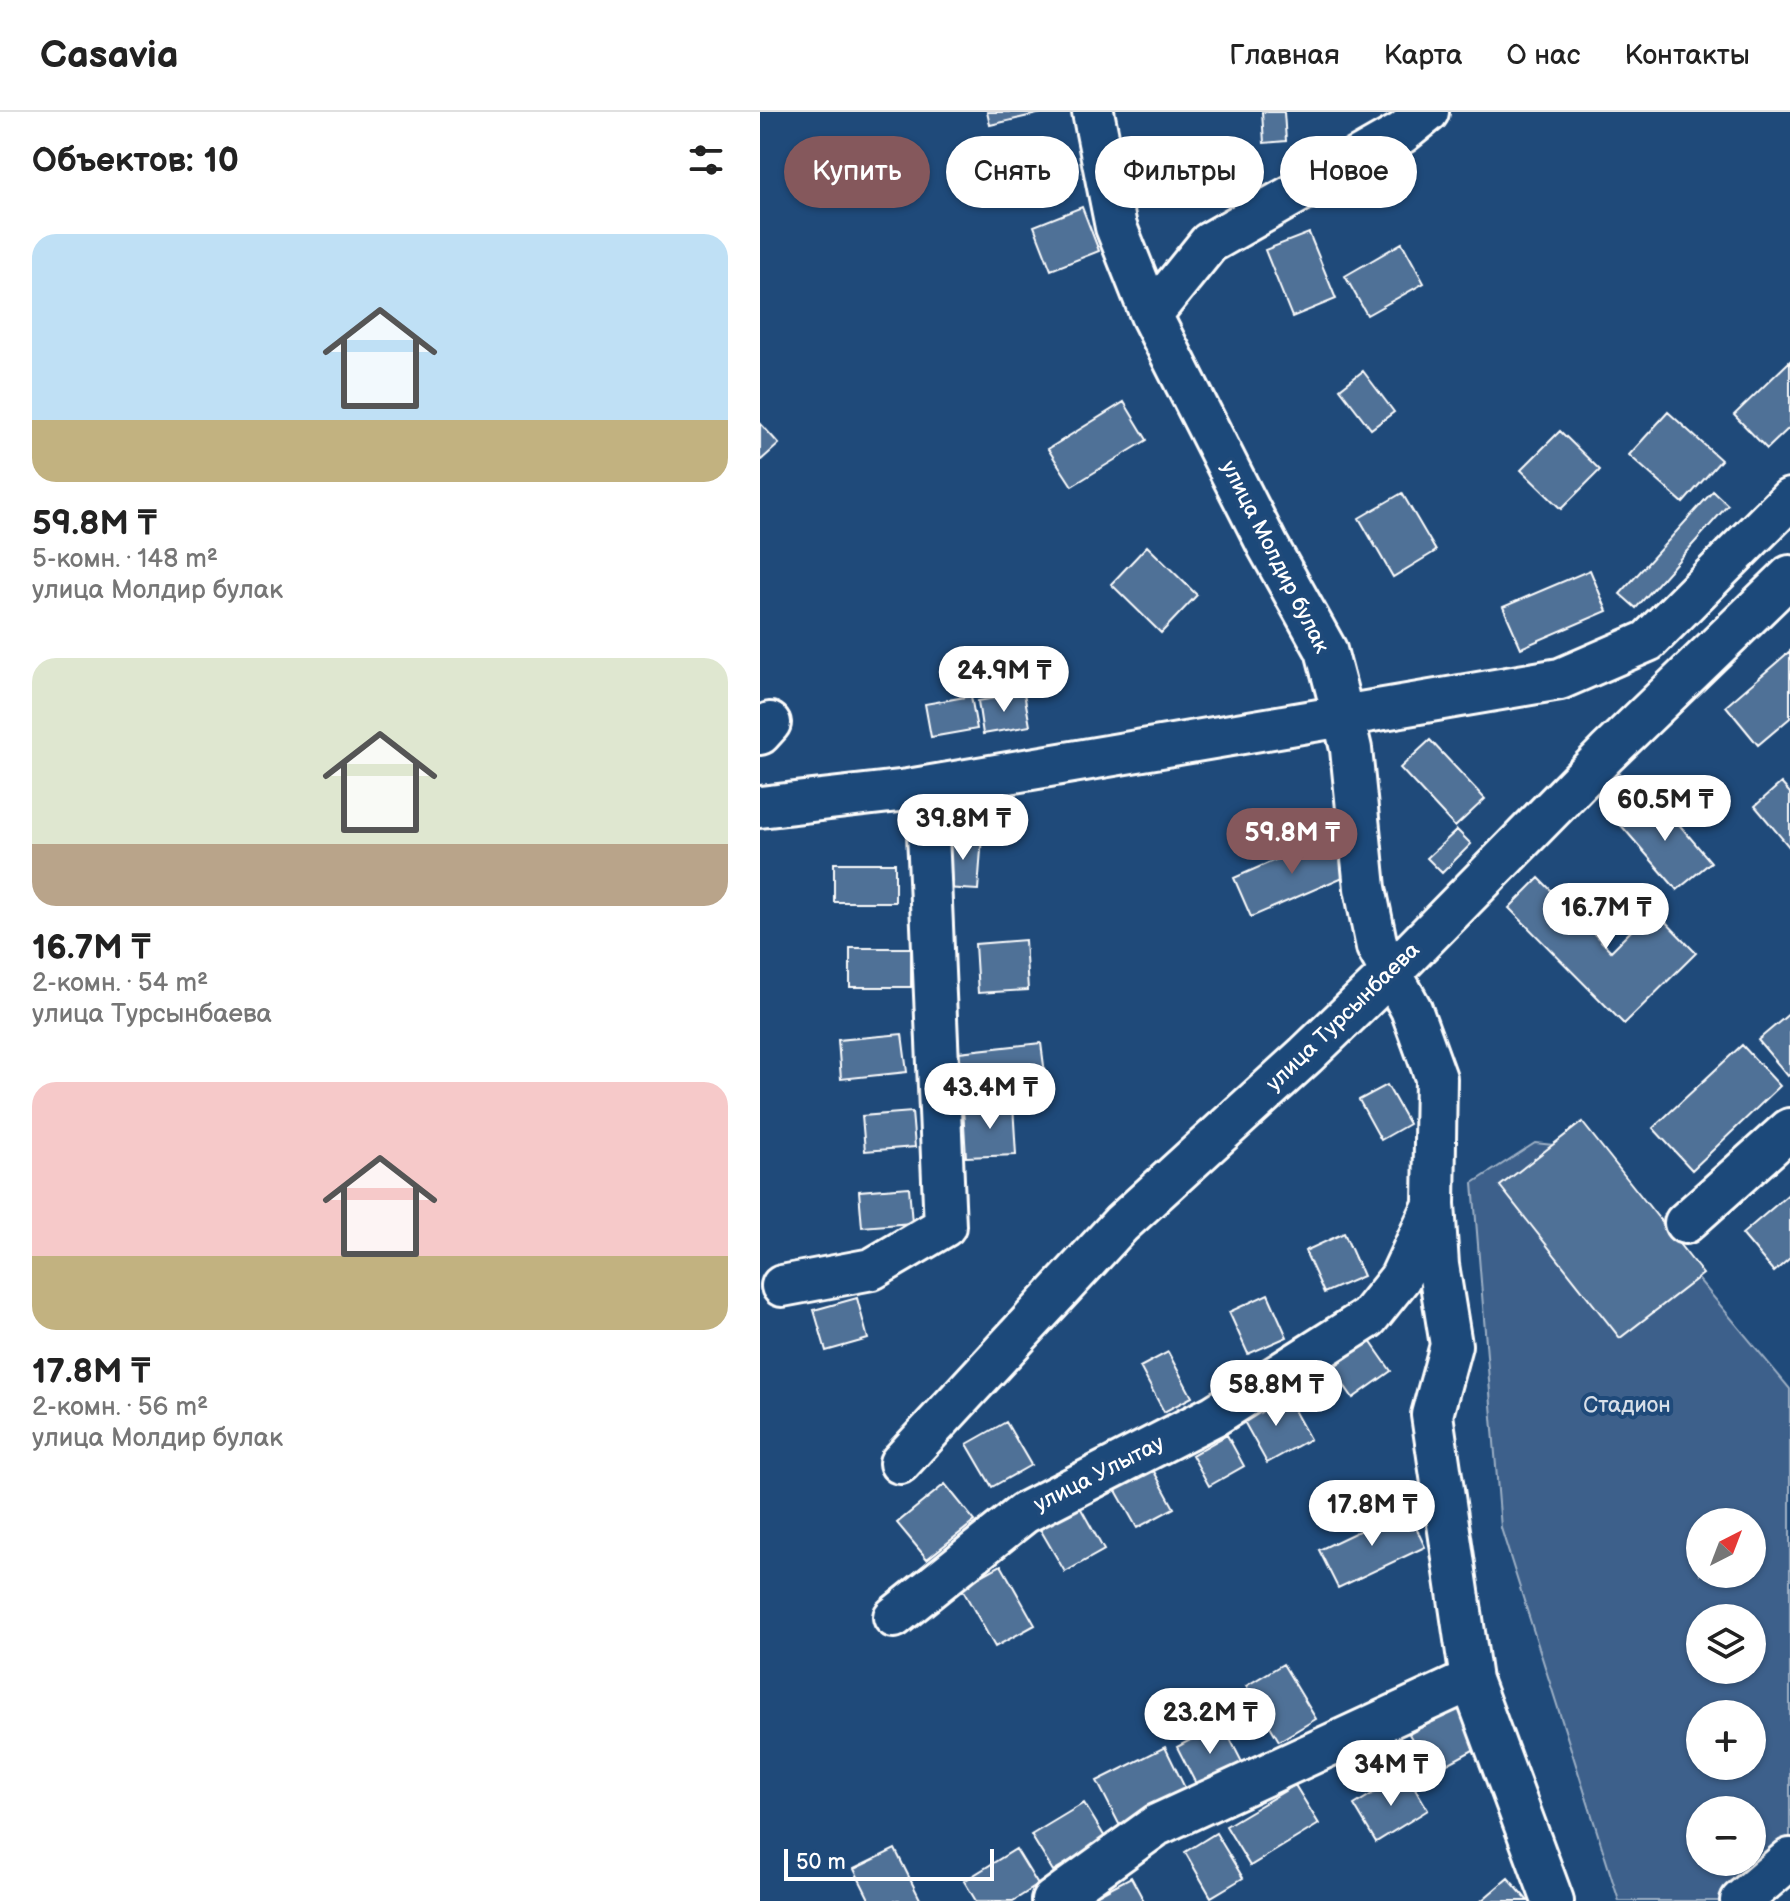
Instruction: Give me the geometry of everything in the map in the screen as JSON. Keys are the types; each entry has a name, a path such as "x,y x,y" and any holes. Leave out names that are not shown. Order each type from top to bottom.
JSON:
{"street":[{"name":"улица Молдир булак","path":"1093,112 1116,227 1151,315 1268,546 1326,650 1343,715 1351,749 1365,888 1377,947 1411,1009 1436,1078 1434,1204 1438,1265 1451,1345 1432,1415 1471,1680 1553,1901"},
{"path":"1151,315 1209,243 1402,133 1428,112"},
{"path":"760,807 926,787 1560,679 1648,641 1790,499"},
{"name":"улица Турсынбаева","path":"900,1463 1121,1224 1391,973 1607,753 1790,576"},
{"path":"782,1286 872,1269 945,1226 926,787"},
{"path":"1685,1223 1790,1129"},
{"name":"улица Улытау","path":"894,1617 1024,1513 1215,1415 1368,1318 1400,1278 1434,1204"},
{"path":"1052,1901 1157,1825 1471,1680"},
{"path":"1741,1901 1790,1859"}],"green space":[{"name":"Стадион","path":"1535,1143 1590,1149 1790,1389 1790,1846 1766,1865 1766,1796 1686,1796 1686,1876 1752,1876 1720,1901 1619,1901 1501,1528 1473,1183"}],"building":[{"path":"987,112 1046,112 990,125"},
{"path":"1262,112 1284,112 1286,136 1280,136 1280,142 1264,143"},
{"path":"1082,207 1099,251 1051,270 1034,226"},
{"path":"1309,233 1336,299 1292,317 1265,250"},
{"path":"1402,243 1424,283 1367,315 1345,276"},
{"path":"1790,361 1790,427 1767,449 1734,415"},
{"path":"1363,371 1394,412 1371,429 1340,389"},
{"path":"1124,402 1147,440 1072,486 1048,449"},
{"path":"1668,412 1721,460 1683,503 1629,455"},
{"path":"760,423 779,444 760,461"},
{"path":"1560,431 1600,470 1561,509 1521,470"},
{"path":"1713,491 1728,505 1636,608 1620,594"},
{"path":"1402,493 1436,551 1393,577 1359,518"},
{"path":"1147,546 1197,595 1161,633 1111,584"},
{"path":"1590,570 1607,611 1521,648 1503,607"},
{"path":"1790,651 1790,718 1758,745 1726,706"},
{"path":"1024,693 1030,726 983,734 978,701"},
{"path":"971,696 977,729 931,737 925,704"},
{"path":"1430,740 1485,799 1455,827 1400,768"},
{"path":"1781,783 1790,793 1790,848 1755,806"},
{"path":"1654,795 1711,862 1677,890 1620,824"},
{"path":"1457,830 1471,844 1442,873 1427,858"},
{"path":"948,834 982,836 978,890 944,888"},
{"path":"1332,835 1350,874 1251,917 1234,878"},
{"path":"834,863 895,863 895,902 834,902"},
{"path":"1539,878 1611,951 1653,909 1696,953 1624,1024 1509,908"},
{"path":"1025,940 1028,990 978,993 975,944"},
{"path":"850,948 911,948 911,987 850,987"},
{"path":"1790,1013 1790,1074 1788,1076 1758,1040"},
{"path":"902,1034 907,1072 841,1079 838,1040"},
{"path":"1041,1043 1047,1089 965,1099 959,1052"},
{"path":"1742,1045 1780,1086 1692,1170 1653,1128"},
{"path":"1387,1085 1409,1124 1381,1140 1359,1100"},
{"path":"1013,1105 1016,1155 966,1157 963,1108"},
{"path":"912,1112 915,1147 865,1151 862,1116"},
{"path":"1582,1122 1703,1274 1620,1338 1500,1186"},
{"path":"909,1187 912,1223 862,1227 859,1191"},
{"path":"1790,1193 1790,1258 1774,1272 1742,1234"},
{"path":"1344,1233 1363,1276 1324,1293 1305,1251"},
{"path":"1268,1294 1287,1337 1248,1354 1229,1312"},
{"path":"857,1298 868,1339 826,1351 814,1310"},
{"path":"1370,1341 1391,1371 1353,1398 1332,1368"},
{"path":"1168,1352 1192,1397 1164,1412 1140,1367"},
{"path":"1285,1394 1310,1439 1267,1463 1242,1418"},
{"path":"1006,1422 1031,1465 992,1487 967,1444"},
{"path":"1227,1435 1244,1466 1209,1486 1192,1455"},
{"path":"1151,1466 1174,1508 1137,1528 1114,1487"},
{"path":"945,1484 975,1521 927,1559 897,1523"},
{"path":"1080,1507 1104,1550 1065,1572 1040,1529"},
{"path":"1407,1508 1425,1547 1338,1588 1319,1550"},
{"path":"1001,1565 1035,1625 995,1647 961,1587"},
{"path":"1283,1664 1316,1719 1279,1741 1246,1686"},
{"path":"1466,1703 1488,1742 1431,1773 1409,1734"},
{"path":"1222,1723 1243,1764 1198,1788 1177,1747"},
{"path":"1165,1747 1189,1796 1122,1830 1097,1781"},
{"path":"1406,1773 1428,1810 1376,1842 1354,1805"},
{"path":"1295,1785 1319,1824 1250,1866 1226,1826"},
{"path":"1084,1803 1106,1839 1053,1871 1031,1835"},
{"path":"1216,1833 1243,1878 1211,1897 1185,1852"},
{"path":"895,1849 921,1901 870,1901 854,1869"},
{"path":"1016,1849 1038,1885 1013,1901 976,1901 964,1881"},
{"path":"1131,1877 1144,1901 1086,1901"},
{"path":"1508,1878 1528,1901 1481,1901"}]}
